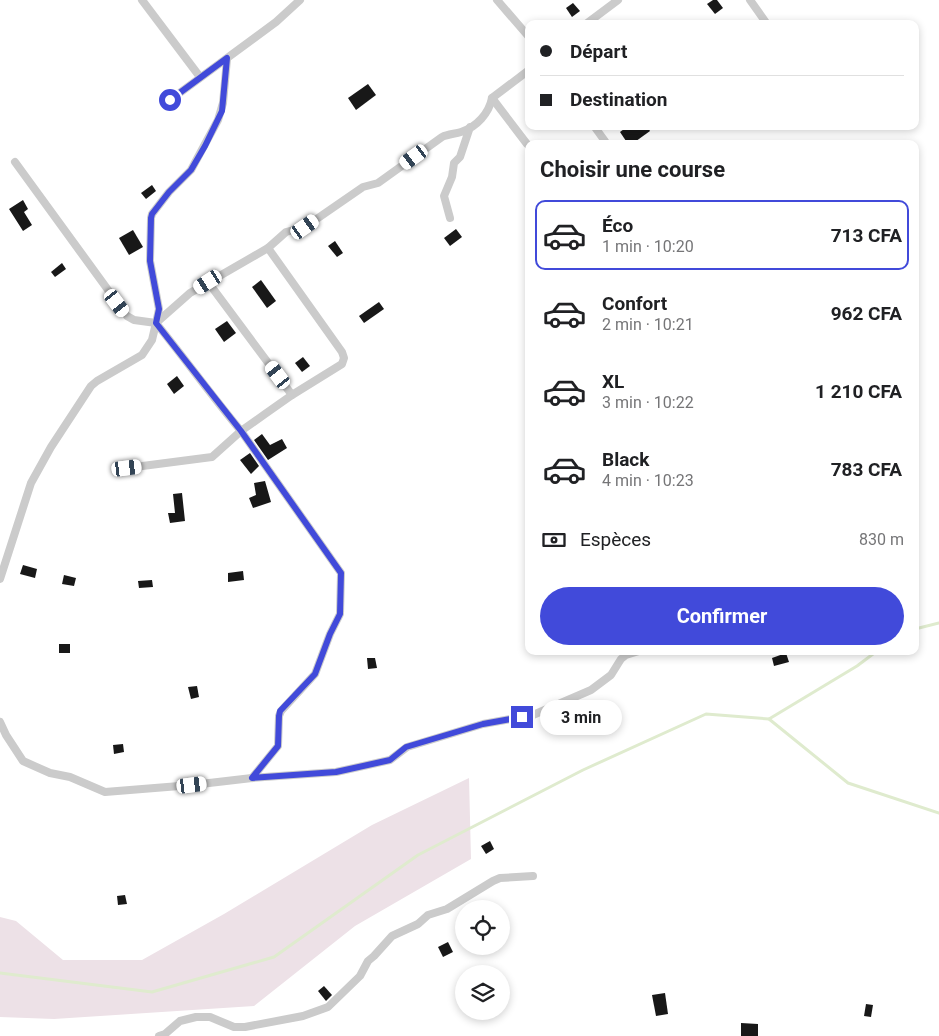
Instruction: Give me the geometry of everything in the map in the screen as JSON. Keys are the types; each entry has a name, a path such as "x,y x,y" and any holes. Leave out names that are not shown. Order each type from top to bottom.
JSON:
{"street":[{"path":"142,0 200,77"},
{"path":"170,100 276,22 300,0"},
{"path":"497,0 525,32"},
{"path":"591,20 618,0"},
{"path":"750,0 764,20"},
{"path":"0,579 31,483 51,447 91,386 137,358 146,350 152,340 159,309 150,261 152,214 169,192 191,170 218,120 224,103 227,58"},
{"path":"156,323 190,293 268,248 286,232 305,227 363,187 378,183 442,137 451,133 458,133 470,127 485,116 490,108 492,98 525,73"},
{"path":"492,98 525,141"},
{"path":"450,218 444,196 452,176 454,163 460,157 470,127"},
{"path":"15,162 127,316 134,320 156,323 241,431 339,567 342,579 340,614 330,634 315,674 280,711 278,746 252,778"},
{"path":"127,468 212,456 241,431 292,395 342,364 344,358 342,352 268,248"},
{"path":"208,282 292,395"},
{"path":"0,722 6,736 23,761 50,772 70,777 105,792 336,772 390,760 406,747 483,724 533,715 591,690 611,675 626,655"},
{"path":"159,1036 165,1034 180,1021 196,1017 210,1017 234,1027 245,1027 303,1016 328,1007 360,976 368,960 392,936 418,924 428,914 447,909 500,878 533,876"}],"shaded area":[{"path":"469,778 471,859 355,926 254,1006 54,1019 0,1017 0,917 16,921 63,960 142,960 224,914 372,825"}],"building":[{"path":"717,0 723,8 715,14 707,4"},
{"path":"573,3 580,11 572,17 566,8"},
{"path":"368,84 376,95 356,110 348,98"},
{"path":"623,130 650,131 638,140 625,140 620,132"},
{"path":"152,185 156,191 146,199 141,193"},
{"path":"23,200 28,209 24,212 32,225 23,231 9,209"},
{"path":"456,229 462,237 450,246 444,238"},
{"path":"133,230 143,247 129,255 119,238"},
{"path":"335,241 343,253 337,257 328,246"},
{"path":"62,263 66,269 55,277 51,272"},
{"path":"261,280 276,301 267,308 252,287"},
{"path":"379,302 384,309 364,323 359,316"},
{"path":"227,321 236,333 224,342 215,329"},
{"path":"303,357 310,366 302,372 295,363"},
{"path":"177,376 184,386 174,394 167,384"},
{"path":"262,434 270,445 282,439 287,448 268,460 254,440"},
{"path":"250,453 259,466 251,474 240,460"},
{"path":"265,481 271,502 253,508 249,498 256,495 254,483"},
{"path":"182,493 185,521 170,523 168,513 175,513 173,494"},
{"path":"23,565 37,569 35,578 20,574"},
{"path":"243,571 244,580 228,582 228,573"},
{"path":"64,575 76,578 74,586 62,584"},
{"path":"152,580 153,587 139,588 138,581"},
{"path":"59,644 70,644 70,653 59,653"},
{"path":"787,655 789,662 774,666 772,658"},
{"path":"367,658 375,658 377,668 368,669"},
{"path":"197,686 199,697 191,699 188,687"},
{"path":"123,744 124,752 114,754 113,745"},
{"path":"490,841 494,849 486,854 481,846"},
{"path":"125,895 127,904 118,905 117,896"},
{"path":"448,942 453,952 443,957 438,947"},
{"path":"324,986 332,995 326,1001 318,991"},
{"path":"665,993 668,1014 656,1016 652,995"},
{"path":"866,1004 873,1005 871,1017 864,1016"},
{"path":"741,1023 758,1024 758,1036 741,1036"}],"waterway":[{"path":"919,628 939,623"},
{"path":"769,719 857,666 872,655"},
{"path":"0,973 152,992 274,957 418,855 583,770 706,714 769,719 848,783 939,813"}],"route":[{"path":"170,100 227,58 224,103 218,120 191,170 169,192 152,214 150,261 159,309 156,323 241,431 339,567 342,579 339,618 330,634 315,674 280,711 278,746 252,778 336,772 390,760 406,747 497,720 522,717"}]}
